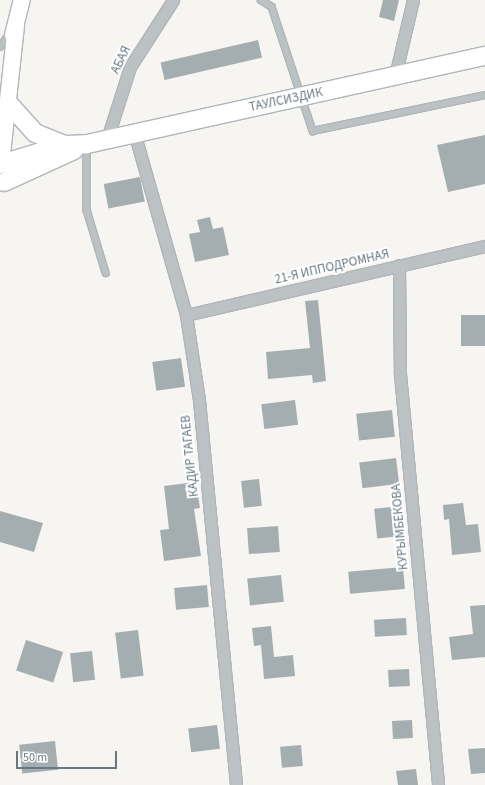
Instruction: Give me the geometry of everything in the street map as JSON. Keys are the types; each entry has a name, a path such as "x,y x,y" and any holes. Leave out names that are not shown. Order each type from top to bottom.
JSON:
{"main road":[{"path":"1,175 19,1"},
{"path":"0,81 16,25"},
{"name":"ТАУЛСИЗДИК","path":"1,175 88,144 134,132 301,98 485,56"},
{"path":"9,104 35,133 64,145"},
{"name":"ТАУЛСИЗДИК","path":"1,175 64,145 88,144"}],"street":[{"name":"АБАЯ","path":"107,139 130,67 173,0"},
{"path":"395,76 413,0"},
{"name":"КАДИР ТАГАЕВ","path":"134,132 186,315 199,400 236,785"},
{"name":"21-Я ИППОДРОМНАЯ","path":"186,315 485,246"},
{"name":"КУРЫМБЕКОВА","path":"399,266 400,374 438,785"}],"lane":[{"path":"261,0 272,7 313,131 485,95"},
{"path":"0,47 16,25"},
{"path":"88,144 87,210 106,273"}],"building":[{"path":"383,0 399,0 394,21 379,17"},
{"path":"258,40 262,58 165,80 161,62"},
{"path":"485,135 485,184 448,192 437,145"},
{"path":"140,177 145,202 108,209 104,184"},
{"path":"210,217 213,229 223,227 229,255 195,262 189,234 200,232 197,220"},
{"path":"318,300 326,381 313,383 312,375 268,379 266,352 310,348 305,301"},
{"path":"461,315 485,315 485,346 461,346"},
{"path":"181,358 185,387 156,391 152,362"},
{"path":"295,400 298,425 264,429 261,404"},
{"path":"392,410 395,437 359,441 356,414"},
{"path":"396,458 399,484 362,488 359,463"},
{"path":"259,479 262,506 244,508 241,481"},
{"path":"196,482 200,508 194,509 201,556 164,561 160,530 169,529 164,486"},
{"path":"463,503 466,525 478,524 481,552 452,555 449,519 444,520 443,505"},
{"path":"400,506 403,536 377,539 374,509"},
{"path":"0,511 43,523 34,552 0,542"},
{"path":"278,526 280,552 249,554 247,528"},
{"path":"403,567 405,589 350,594 348,572"},
{"path":"281,575 284,602 250,605 247,579"},
{"path":"207,585 209,607 176,610 174,588"},
{"path":"485,605 485,657 452,660 449,637 473,634 470,606"},
{"path":"406,618 407,635 375,637 374,620"},
{"path":"271,626 274,657 293,655 295,676 264,679 261,645 254,646 252,628"},
{"path":"138,630 144,676 121,678 115,633"},
{"path":"26,640 63,652 53,682 16,670"},
{"path":"92,651 95,680 73,682 70,653"},
{"path":"409,669 410,686 389,687 388,670"},
{"path":"412,720 413,738 393,739 392,721"},
{"path":"217,725 220,749 191,752 188,729"},
{"path":"55,741 58,770 22,774 19,745"},
{"path":"301,745 303,766 282,768 280,747"},
{"path":"485,748 485,773 471,774 468,749"},
{"path":"416,769 418,785 398,785 396,771"}]}
